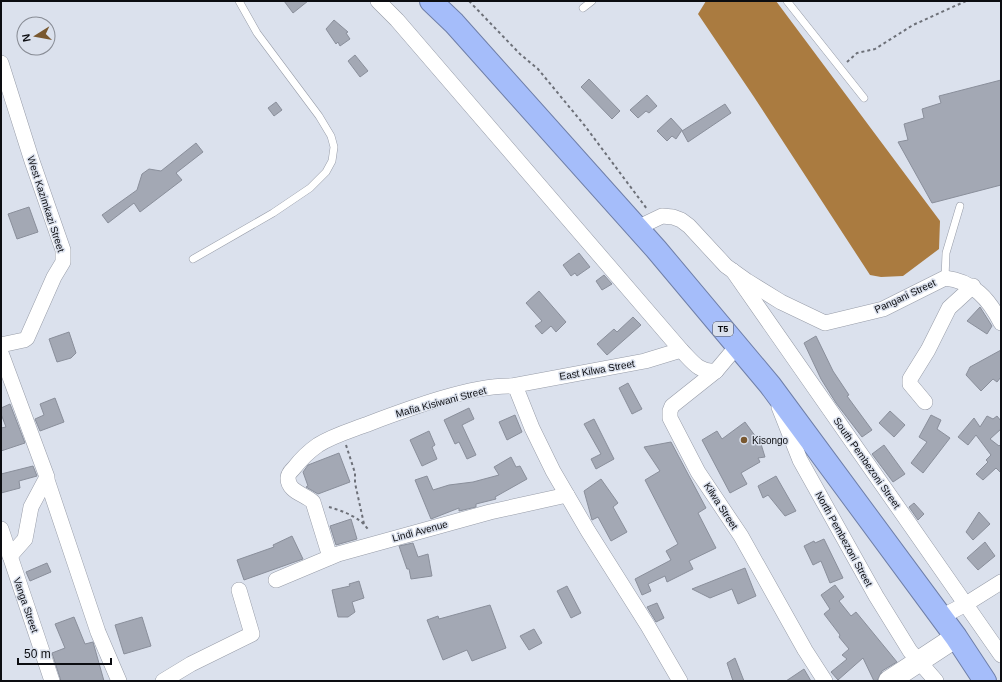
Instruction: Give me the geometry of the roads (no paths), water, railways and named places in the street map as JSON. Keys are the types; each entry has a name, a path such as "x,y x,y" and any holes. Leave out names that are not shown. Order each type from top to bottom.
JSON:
{"highway":[{"name":"T5","path":"431,1 454,23 646,223 736,346 770,385 956,637 985,681"}],"street":[{"path":"378,1 397,20 681,350 699,369 704,371 716,371"},
{"name":"West Kazimkazi Street","path":"1,63 32,161 58,234 63,256 63,262 54,277 27,338 1,345"},
{"name":"Pangani Street","path":"646,223 662,216 673,216 681,220 689,226 733,271 781,302 825,323 883,309 945,278 973,286"},
{"name":"South Pembezoni Street","path":"733,271 1001,655"},
{"path":"925,402 910,384 910,379 928,350 945,314 973,286 996,311 1001,323"},
{"name":"Kilwa Street","path":"736,346 716,371 672,406 670,411 672,424 698,472 741,536 804,650 825,681"},
{"name":"East Kilwa Street","path":"511,386 645,361 681,350"},
{"path":"1,354 46,473 95,625 119,681"},
{"name":"North Pembezoni Street","path":"770,385 800,460 830,516 876,596 918,661 936,681"},
{"path":"511,386 516,388 532,428 567,495 680,681"},
{"name":"Mafia Kisiwani Street","path":"330,557 313,502 308,497 292,489 289,482 289,475 305,454 339,435 437,400 465,393 511,386"},
{"path":"10,556 25,539 31,507 47,480"},
{"name":"Lindi Avenue","path":"276,580 330,557 376,543 490,512 567,495"},
{"name":"Vanga Street","path":"1,529 52,681"},
{"path":"941,618 1001,582"},
{"path":"163,681 191,664 252,634 239,590"},
{"path":"889,681 956,637"}],"lane":[{"path":"193,259 273,213 310,188 326,172 332,161 334,147 331,136 319,116 261,39 244,14 239,1"},
{"path":"583,8 592,1"},
{"path":"787,1 864,98"},
{"path":"945,278 946,253 960,206"}],"place":[{"name":"Kisongo","path":"744,440"}]}
